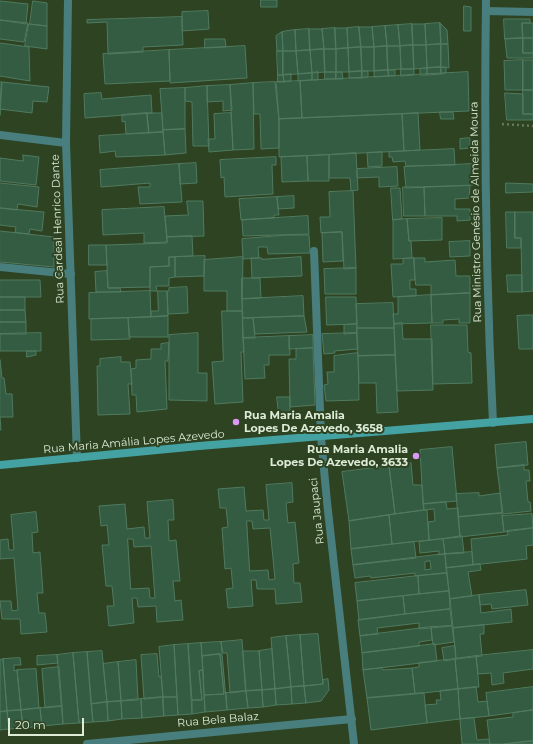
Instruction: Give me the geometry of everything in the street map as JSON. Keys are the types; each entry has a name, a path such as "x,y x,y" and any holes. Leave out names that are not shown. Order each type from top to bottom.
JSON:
{"main road":[{"name":"Rua Maria Amália Lopes Azevedo","path":"0,465 321,436 533,420"}],"street":[{"name":"Rua Cardeal Henrico Dante","path":"68,0 66,143 77,458"},
{"name":"Rua Ministro Genésio de Almeida Moura","path":"486,0 488,330 493,423"},
{"path":"486,11 533,12"},
{"path":"0,135 66,143"},
{"name":"Rua Jaupaci","path":"314,251 321,436 354,744"},
{"path":"0,267 71,274"},
{"name":"Rua Bela Balaz","path":"87,744 352,719"}],"path":[{"path":"486,124 533,126"}],"building":[{"path":"261,0 277,0 277,7 261,7"},
{"path":"0,1 28,4 26,24 0,20"},
{"path":"33,1 47,3 47,26 30,24"},
{"path":"464,6 471,7 471,31 464,31"},
{"path":"208,11 209,29 182,31 182,12"},
{"path":"182,17 183,45 143,47 143,52 108,54 107,22 87,23 87,20"},
{"path":"504,19 530,19 530,23 522,23 523,38 505,39"},
{"path":"0,20 28,23 24,42 0,39"},
{"path":"440,23 441,44 426,45 425,24"},
{"path":"440,23 447,30 448,44 441,44"},
{"path":"522,23 533,23 533,38 523,38"},
{"path":"29,24 47,26 47,49 25,46"},
{"path":"412,24 425,24 426,45 413,45"},
{"path":"412,24 413,45 400,46 398,25"},
{"path":"398,25 400,46 387,46 385,26"},
{"path":"385,26 387,46 374,47 372,27"},
{"path":"359,27 361,47 348,48 347,28"},
{"path":"359,27 372,27 374,47 361,47"},
{"path":"335,28 336,49 324,49 322,29"},
{"path":"335,28 347,28 348,48 336,49"},
{"path":"309,29 322,29 324,49 310,50"},
{"path":"309,29 310,50 296,51 295,30"},
{"path":"295,30 296,51 283,51 282,32"},
{"path":"282,32 283,51 277,51 276,36"},
{"path":"523,38 523,53 533,53 533,58 507,58 505,39"},
{"path":"523,38 533,38 533,53 523,53"},
{"path":"205,39 225,39 226,47 205,48"},
{"path":"0,43 29,47 30,81 0,76"},
{"path":"441,44 441,67 427,68 426,45"},
{"path":"441,44 448,44 449,68 441,67"},
{"path":"413,45 426,45 427,68 414,69"},
{"path":"413,45 414,69 401,69 400,46"},
{"path":"245,46 247,78 170,83 169,50"},
{"path":"387,46 400,46 401,69 388,70"},
{"path":"387,46 388,70 374,71 374,47"},
{"path":"361,47 362,71 349,72 348,48"},
{"path":"361,47 374,47 374,71 362,71"},
{"path":"348,48 349,72 336,72 336,49"},
{"path":"324,49 325,72 312,73 310,50"},
{"path":"324,49 336,49 336,72 325,72"},
{"path":"169,50 170,81 105,84 103,54"},
{"path":"310,50 312,73 298,74 296,51"},
{"path":"277,51 283,51 283,75 278,75"},
{"path":"283,51 296,51 298,74 283,75"},
{"path":"523,60 523,90 505,90 504,61"},
{"path":"523,60 533,60 533,90 523,90"},
{"path":"441,67 441,74 427,75 427,68"},
{"path":"441,67 446,67 446,73 441,74"},
{"path":"427,68 427,75 420,75 420,69"},
{"path":"401,69 414,69 414,75 401,76"},
{"path":"388,70 395,70 395,76 389,76"},
{"path":"388,70 389,76 374,77 374,71"},
{"path":"362,71 362,78 349,78 349,72"},
{"path":"362,71 368,71 368,77 362,78"},
{"path":"318,72 318,80 312,80 312,73"},
{"path":"325,72 336,72 336,79 325,79"},
{"path":"336,72 342,72 343,79 336,79"},
{"path":"468,72 469,111 302,118 300,81"},
{"path":"312,73 312,80 298,81 298,74"},
{"path":"291,74 291,81 284,82 283,75"},
{"path":"278,75 283,75 284,82 278,82"},
{"path":"300,81 302,118 279,119 276,82"},
{"path":"0,82 2,82 0,115"},
{"path":"2,82 49,87 47,102 33,101 32,113 0,109"},
{"path":"275,82 279,120 279,148 261,149 260,114 254,114 253,83"},
{"path":"253,83 254,149 233,150 230,85"},
{"path":"230,85 232,110 223,111 223,101 207,102 207,86"},
{"path":"207,86 209,146 193,146 192,102 185,101 185,88"},
{"path":"185,88 185,129 163,130 160,89"},
{"path":"523,90 533,90 533,114 523,114"},
{"path":"101,93 102,99 151,95 152,113 85,118 84,94"},
{"path":"505,93 523,94 523,114 533,114 533,120 507,120"},
{"path":"440,112 453,112 454,119 441,119"},
{"path":"147,113 149,133 126,134 125,121 122,122 122,115"},
{"path":"147,113 162,113 163,132 149,133"},
{"path":"231,113 233,150 209,152 208,139 215,139 214,114"},
{"path":"418,113 420,150 404,151 402,114"},
{"path":"402,114 404,151 279,157 279,119"},
{"path":"185,129 186,153 165,155 163,130"},
{"path":"163,132 165,155 116,157 115,151 100,153 99,136"},
{"path":"470,138 470,148 460,149 460,139"},
{"path":"454,149 455,165 406,166 405,161 393,162 392,157 389,157 389,152"},
{"path":"382,152 382,166 368,167 367,153"},
{"path":"356,153 358,190 351,191 350,178 329,178 329,155"},
{"path":"23,155 39,157 36,185 0,181 0,158 23,161"},
{"path":"329,155 329,181 308,181 307,156"},
{"path":"307,156 308,181 282,182 281,157"},
{"path":"276,157 276,165 272,165 273,194 225,197 224,177 221,178 220,160"},
{"path":"196,163 197,183 180,184 179,164"},
{"path":"179,164 182,202 140,204 138,187 150,187 150,183 101,187 100,170"},
{"path":"473,164 474,185 406,188 404,167"},
{"path":"397,167 398,186 379,187 379,177 357,178 357,169"},
{"path":"0,183 39,187 37,207 18,204 17,210 0,208"},
{"path":"506,183 533,184 533,192 506,193"},
{"path":"470,186 469,198 455,199 455,209 470,209 470,220 457,221 457,216 425,216 424,187"},
{"path":"403,187 424,187 425,216 404,216"},
{"path":"391,188 400,188 402,219 393,220"},
{"path":"353,191 356,268 344,269 342,232 321,233 320,217 330,217 329,192"},
{"path":"294,196 294,208 278,209 277,197"},
{"path":"277,197 279,215 274,215 274,218 241,220 239,199"},
{"path":"187,201 203,201 204,236 167,237 165,216 188,215"},
{"path":"164,207 167,242 144,243 144,233 103,235 102,210"},
{"path":"0,208 44,212 42,231 30,229 29,234 20,233 15,232 16,227 0,225"},
{"path":"506,212 515,212 515,238 521,238 521,248 507,248"},
{"path":"515,212 533,212 533,291 522,292 521,238 515,238"},
{"path":"308,216 309,234 243,236 242,220"},
{"path":"442,218 442,240 409,241 407,219"},
{"path":"407,219 412,258 393,259 393,220"},
{"path":"0,231 54,237 54,267 0,262"},
{"path":"342,232 343,261 323,262 322,233"},
{"path":"288,235 309,235 310,253 268,254 267,247 258,247 259,258 243,259 242,239"},
{"path":"192,236 193,256 169,257 169,266 150,267 150,287 108,288 106,245 167,243 167,237"},
{"path":"470,241 470,256 450,257 449,242"},
{"path":"89,245 106,245 107,265 89,265"},
{"path":"205,256 204,276 175,277 175,257"},
{"path":"169,257 175,257 175,277 169,278 169,286 156,286 157,291 150,291 150,267 169,266"},
{"path":"243,257 242,311 227,311 227,291 204,291 204,260"},
{"path":"301,257 302,276 252,278 251,258 262,259"},
{"path":"414,258 415,280 410,280 410,289 416,289 416,296 393,297 391,264 403,264 403,259"},
{"path":"414,258 425,258 425,262 455,260 456,276 470,276 470,293 431,295 431,285 416,285"},
{"path":"356,268 356,294 325,294 324,269"},
{"path":"107,271 108,288 120,288 121,292 96,292 95,272"},
{"path":"507,275 522,275 522,292 508,292"},
{"path":"242,278 260,278 261,298 242,299"},
{"path":"0,280 40,280 41,297 0,297"},
{"path":"187,287 188,313 168,314 167,291 169,291 169,288"},
{"path":"150,291 151,317 89,319 89,293"},
{"path":"158,291 167,291 168,316 151,317 151,311 158,311"},
{"path":"470,293 470,323 459,323 459,319 443,320 443,323 432,323 431,295"},
{"path":"431,295 432,323 394,324 393,314 398,314 398,297"},
{"path":"303,296 304,316 243,318 242,299"},
{"path":"0,297 25,297 25,310 0,310"},
{"path":"326,297 356,297 357,324 327,325"},
{"path":"393,303 394,328 357,328 356,304"},
{"path":"0,310 25,310 26,322 0,322"},
{"path":"222,311 242,311 244,352 241,352 243,402 215,404 212,362 223,361"},
{"path":"533,315 533,349 519,349 517,316"},
{"path":"168,316 168,337 129,337 128,318"},
{"path":"304,316 307,332 255,334 253,318"},
{"path":"128,318 130,339 91,340 91,319"},
{"path":"243,318 253,318 255,338 243,338"},
{"path":"0,322 26,322 26,334 0,334"},
{"path":"402,323 403,339 432,339 433,390 397,391 394,324"},
{"path":"357,324 357,333 344,334 344,325"},
{"path":"431,325 467,325 468,352 471,353 472,383 433,384"},
{"path":"357,328 394,328 395,355 358,356"},
{"path":"41,333 41,351 0,351 0,334"},
{"path":"198,333 198,373 207,373 207,401 169,400 169,335"},
{"path":"357,333 358,349 334,351 335,353 324,354 322,334"},
{"path":"313,335 313,348 289,349 289,336"},
{"path":"289,336 290,355 269,355 269,365 264,365 265,378 245,379 243,338"},
{"path":"169,343 168,361 165,361 167,409 137,412 136,395 132,395 131,369 136,368 136,360 151,359 151,349 161,349 161,344"},
{"path":"313,348 315,405 290,407 289,359 296,359 296,349"},
{"path":"27,351 36,351 36,355 27,357"},
{"path":"358,353 359,400 326,401 324,385 328,384 327,372 334,372 334,356"},
{"path":"395,355 398,412 377,413 376,383 359,383 358,356"},
{"path":"121,357 121,362 130,362 132,384 128,384 130,414 98,415 97,366 100,366 100,359"},
{"path":"0,360 6,394 12,394 13,417 0,417"},
{"path":"277,397 290,397 290,413 279,414"},
{"path":"526,442 528,465 497,468 495,445"},
{"path":"452,447 457,501 423,504 420,450"},
{"path":"411,463 413,485 422,485 424,510 395,514 389,466"},
{"path":"524,465 524,470 529,470 530,481 526,481 528,502 530,502 531,511 503,514 497,468"},
{"path":"389,466 395,514 349,521 342,472"},
{"path":"292,483 293,502 286,503 288,523 295,522 299,563 293,564 294,583 300,583 302,602 276,604 275,589 257,589 256,580 251,580 253,606 228,608 226,589 233,588 231,568 225,569 222,528 228,527 226,508 220,508 218,489 244,487 246,511 263,510 264,520 269,520 266,485","holes":["247,521 252,521 253,529 270,528 275,579 269,580 268,570 250,571"]},
{"path":"479,493 479,496 500,493 502,513 458,517 456,494"},
{"path":"173,500 174,520 168,520 169,541 176,540 180,581 173,581 175,601 181,600 183,620 157,622 156,606 138,607 137,598 132,598 134,623 109,626 107,606 114,606 112,586 106,586 102,545 109,545 107,525 101,526 99,506 125,504 127,529 144,527 145,538 150,538 147,502","holes":["128,539 133,539 134,547 151,546 155,598 150,598 149,588 131,589"]},
{"path":"446,502 447,509 458,508 460,537 429,540 428,522 435,521 434,509 424,510 423,504"},
{"path":"427,510 429,540 392,544 389,515"},
{"path":"36,512 38,532 32,533 33,553 40,552 43,593 37,593 39,613 45,613 47,632 21,634 20,619 2,619 0,601 11,601 12,611 18,610 14,558 0,559 0,540 8,539 9,550 14,550 11,515"},
{"path":"502,513 504,532 460,537 458,517"},
{"path":"532,514 533,528 504,532 502,516"},
{"path":"389,515 392,544 351,549 349,521"},
{"path":"533,528 533,545 526,546 527,559 473,565 471,539 508,535 507,531"},
{"path":"462,536 464,553 445,554 443,539"},
{"path":"443,539 445,554 439,555 439,551 420,553 419,542"},
{"path":"414,542 416,558 353,565 351,549"},
{"path":"472,552 473,565 446,568 445,554"},
{"path":"445,554 447,573 415,576 415,573 371,578 370,576 355,578 353,565","holes":["430,561 431,569 425,570 425,562"]},
{"path":"480,564 481,570 468,572 472,596 450,599 446,568"},
{"path":"447,573 449,591 419,594 418,576"},
{"path":"418,576 419,594 357,601 355,583"},
{"path":"526,590 528,605 492,609 491,604 480,605 479,595"},
{"path":"449,591 450,609 405,614 403,596"},
{"path":"479,595 481,613 511,609 512,622 453,628 450,599"},
{"path":"403,596 405,614 359,620 357,601"},
{"path":"450,609 452,626 419,629 419,623 377,628 378,634 360,636 358,620"},
{"path":"484,625 484,634 480,634 482,656 456,659 453,628"},
{"path":"452,626 454,642 433,645 431,627"},
{"path":"431,627 432,640 419,642 419,646 362,653 360,636"},
{"path":"318,634 323,684 304,686 300,635"},
{"path":"300,635 304,686 291,687 286,636"},
{"path":"286,636 291,687 275,689 271,638"},
{"path":"242,640 246,691 230,693 227,653 223,653 221,642"},
{"path":"221,642 227,710 205,712 204,695 224,694 220,654 202,656 201,643"},
{"path":"201,643 203,670 199,671 202,700 192,700 188,644"},
{"path":"188,644 192,714 178,715 174,645"},
{"path":"435,644 437,661 363,670 362,653"},
{"path":"174,645 177,697 163,697 159,647"},
{"path":"455,646 456,659 444,661 442,648"},
{"path":"272,649 275,689 262,690 259,651"},
{"path":"533,650 533,669 503,673 504,683 492,685 491,673 478,674 476,656"},
{"path":"102,651 107,702 91,704 87,652"},
{"path":"243,651 259,651 262,690 246,691"},
{"path":"87,652 93,722 79,723 73,653"},
{"path":"73,653 79,723 63,724 57,655"},
{"path":"157,654 163,697 144,699 141,655"},
{"path":"220,654 224,694 204,695 202,656"},
{"path":"57,655 58,663 37,665 37,656"},
{"path":"476,656 479,687 458,689 455,659"},
{"path":"20,658 21,665 14,665 14,671 17,670 21,710 7,711 3,659"},
{"path":"3,659 7,711 0,712 0,660"},
{"path":"455,659 458,689 415,694 412,668 419,667 419,663"},
{"path":"136,660 138,700 121,701 118,662"},
{"path":"118,662 121,701 107,702 103,664"},
{"path":"59,667 62,706 45,708 42,669"},
{"path":"382,668 383,670 412,668 415,694 367,698 363,670"},
{"path":"36,669 39,708 21,710 17,670"},
{"path":"203,670 205,712 192,714 192,700 202,700 199,671"},
{"path":"328,679 329,690 321,701 306,703 304,686 323,684 323,680"},
{"path":"304,686 306,703 292,704 291,687"},
{"path":"291,687 292,704 276,705 275,689"},
{"path":"476,687 478,702 487,701 489,716 460,719 458,689"},
{"path":"533,687 533,710 489,716 486,693"},
{"path":"275,689 276,705 263,707 262,690"},
{"path":"458,689 460,719 427,723 425,705 437,704 436,700 441,700 440,691"},
{"path":"262,690 263,707 248,708 246,691"},
{"path":"246,691 248,708 227,710 226,693"},
{"path":"424,693 427,723 371,730 367,698"},
{"path":"163,697 164,716 142,718 141,699"},
{"path":"163,697 177,697 178,715 164,716"},
{"path":"141,699 142,718 122,719 121,701"},
{"path":"121,701 122,719 108,721 107,702"},
{"path":"107,702 108,721 93,722 91,704"},
{"path":"62,706 63,724 42,726 40,708"},
{"path":"40,708 42,726 23,728 21,710"},
{"path":"21,710 23,728 9,729 7,711"},
{"path":"533,710 533,741 490,744 487,720 513,717 513,713"},
{"path":"7,711 9,729 0,730 0,712"},
{"path":"474,718 477,740 489,739 490,744 462,744 460,719"},
{"path":"533,741 533,744 504,744"}],"place":[{"name":"Rua Maria Amalia Lopes De Azevedo, 3658","path":"236,422"},
{"name":"Rua Maria Amalia Lopes De Azevedo, 3633","path":"416,456"}]}
